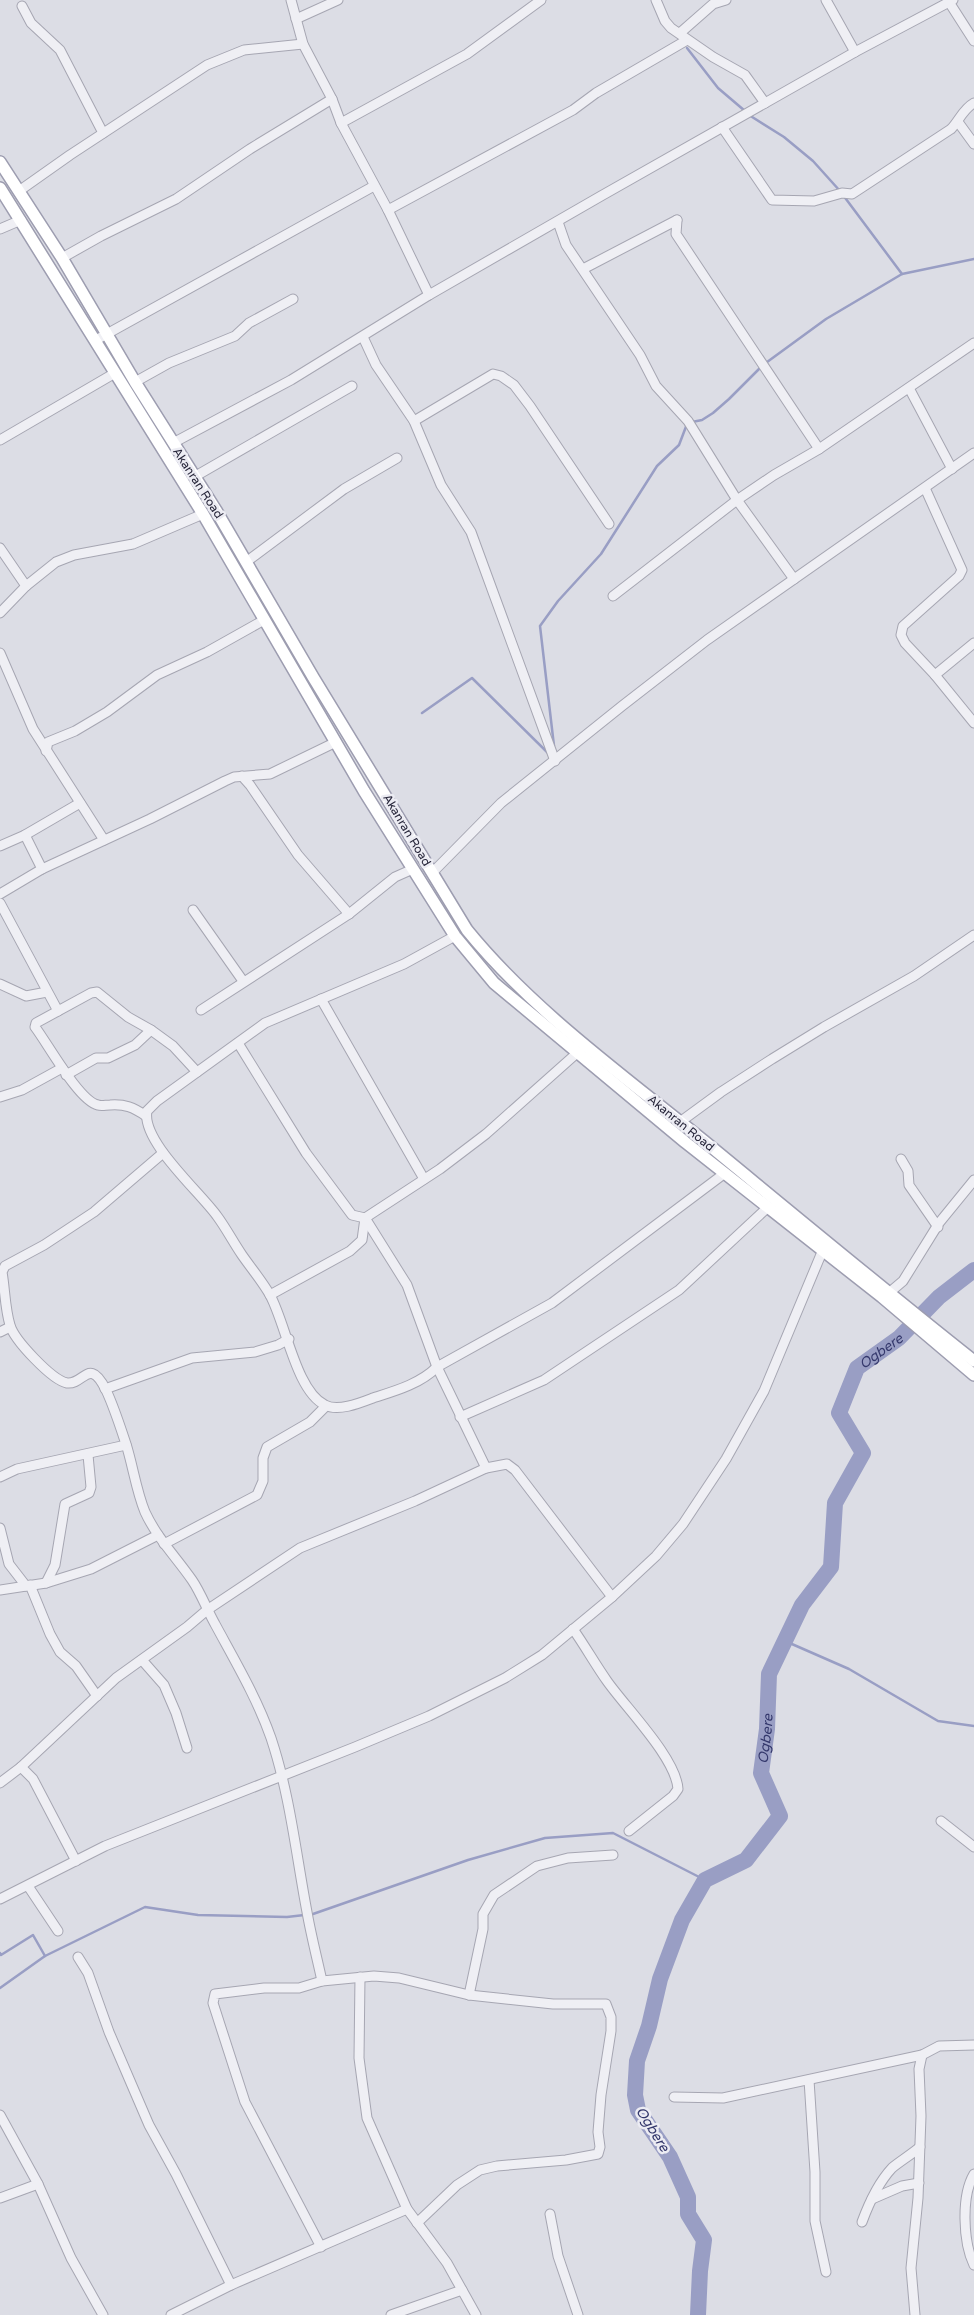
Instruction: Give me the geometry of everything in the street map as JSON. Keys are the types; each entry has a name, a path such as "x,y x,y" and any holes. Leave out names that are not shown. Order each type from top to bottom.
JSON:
{"main road":[{"name":"Akanran Road","path":"0,162 62,258 135,382 468,930 509,978 680,1122 890,1292 911,1317"},
{"name":"Akanran Road","path":"0,188 203,514 336,742 412,869 455,936 494,983 767,1208 822,1252 911,1317 974,1376"},
{"path":"397,843 411,837"},
{"name":"Akanran Road","path":"926,1330 974,1361"}],"street":[{"path":"291,0 303,44 429,295"},
{"path":"296,20 338,0"},
{"path":"341,123 467,54 541,0"},
{"path":"656,0 665,21 687,40 745,75 765,103"},
{"path":"680,33 713,4 726,0"},
{"path":"826,0 855,52"},
{"path":"173,444 291,380 429,295 600,196 855,52 951,1 974,40"},
{"path":"22,6 31,23 60,50 103,134"},
{"path":"388,210 565,114 596,93 687,40"},
{"path":"19,191 207,65 244,50 303,44"},
{"path":"62,258 101,236 176,199 250,149 332,99"},
{"path":"722,127 772,200 814,202 842,193 852,194 950,129 958,122 966,108 974,103"},
{"path":"958,122 974,144"},
{"path":"96,340 374,186"},
{"path":"0,229 21,220"},
{"path":"583,269 677,220 676,234 820,449"},
{"path":"558,222 566,245 640,355 656,386 688,421 737,500 794,579"},
{"path":"135,382 170,363 235,336 249,323 293,299"},
{"path":"363,336 376,365 414,422 441,485 471,532 555,761"},
{"path":"613,596 737,500 774,475 820,449 974,342"},
{"path":"0,440 115,373"},
{"path":"414,422 493,374 501,376 514,385 530,406 609,524"},
{"path":"194,477 352,386"},
{"path":"909,388 952,469"},
{"path":"432,873 500,803 707,640 974,453"},
{"path":"246,562 344,489 397,458"},
{"path":"925,488 962,570 959,576 903,626 901,635 905,643 935,675 974,723"},
{"path":"0,613 26,586 56,562 74,555 133,544 203,514"},
{"path":"0,548 26,586"},
{"path":"46,751 48,742 75,731 107,712 157,675 207,652 264,620"},
{"path":"935,675 974,644"},
{"path":"0,653 33,729 104,840"},
{"path":"0,894 42,869 143,823 224,781 242,776 270,774 336,742"},
{"path":"242,776 298,854 349,914"},
{"path":"0,846 25,835 80,803"},
{"path":"25,835 42,869"},
{"path":"201,1010 349,914 395,877 412,869"},
{"path":"0,903 58,1011"},
{"path":"193,910 244,981"},
{"path":"680,1122 721,1092 772,1059 914,976 974,935"},
{"path":"455,936 404,964 265,1023 157,1100 147,1111 148,1125 162,1153 216,1215 270,1295 289,1339 299,1373 308,1391 326,1406 345,1407 394,1391 427,1376 437,1367 552,1303 725,1173"},
{"path":"0,984 26,996 47,992"},
{"path":"146,1116 133,1107 123,1104 97,1105 64,1072 57,1056 35,1027 36,1023 91,993 97,992 128,1017 151,1030 173,1046 197,1072"},
{"path":"321,999 424,1179"},
{"path":"0,1098 96,1058 108,1058 135,1046 151,1030"},
{"path":"238,1043 306,1153 352,1215 364,1218 407,1285 437,1367 486,1468"},
{"path":"364,1218 424,1179 486,1134 577,1053"},
{"path":"162,1153 94,1212 44,1245 5,1266 1,1272 10,1327 44,1368 68,1383 76,1381 84,1374 91,1373 96,1376 105,1389 126,1445 145,1510 158,1535 192,1581 249,1686 271,1738 281,1776 300,1861 307,1914 322,1981"},
{"path":"902,1159 908,1171 909,1185 938,1227"},
{"path":"890,1292 903,1281 938,1227 974,1180"},
{"path":"460,1417 544,1380 679,1290 767,1208"},
{"path":"270,1295 350,1251 362,1240 364,1218"},
{"path":"0,1899 105,1846 429,1716 505,1678 542,1655 612,1597 656,1556 683,1524 726,1459 764,1391 822,1252"},
{"path":"0,1332 10,1327"},
{"path":"105,1389 192,1358 255,1352 278,1345 289,1339"},
{"path":"164,1544 257,1495 263,1480 263,1458 267,1447 310,1422 326,1406"},
{"path":"0,1477 17,1469 88,1455 126,1445"},
{"path":"46,1583 55,1565 65,1504 89,1493 91,1487 88,1455"},
{"path":"0,1782 21,1767 97,1696 142,1660 207,1610 300,1548 415,1501 486,1468 507,1464 515,1470 612,1597"},
{"path":"0,1528 8,1564 28,1586 60,1652 76,1666 97,1696"},
{"path":"5,1589 46,1583 91,1569 158,1535"},
{"path":"5,1589 16,1574"},
{"path":"573,1629 607,1681 667,1759 678,1782 678,1789 673,1796 629,1831"},
{"path":"142,1660 164,1685 176,1713 187,1748"},
{"path":"21,1767 33,1780 76,1860"},
{"path":"941,1822 974,1847"},
{"path":"469,1995 483,1929 483,1914 494,1895 537,1866 568,1858 613,1855"},
{"path":"28,1886 58,1931"},
{"path":"78,1957 88,1973 109,2032 149,2125 176,2174 231,2285"},
{"path":"321,2247 245,2102 213,2003 215,1994 264,1988 299,1988 322,1981 374,1976 400,1978 469,1995 553,2004 606,2004 611,2017 611,2031 601,2095 598,2132 600,2147 598,2154 586,2158 497,2166 480,2170 457,2185 417,2223"},
{"path":"360,1978 359,2058 367,2118 406,2209 447,2264 476,2315"},
{"path":"674,2097 723,2098 922,2055 939,2046 974,2045"},
{"path":"915,2315 911,2268 919,2183 919,2069 922,2055"},
{"path":"809,2080 815,2172 815,2221 826,2272"},
{"path":"0,2115 38,2184 71,2258 104,2315"},
{"path":"862,2222 879,2185 893,2167 906,2160 920,2147"},
{"path":"974,2174 964,2222 969,2254 974,2265"},
{"path":"872,2199 902,2186 919,2183"},
{"path":"0,2198 38,2184"},
{"path":"171,2315 231,2285 406,2209"},
{"path":"550,2214 558,2256 578,2315"},
{"path":"391,2315 462,2290"}],"waterway":[{"path":"687,48 718,88 745,111"},
{"path":"749,115 784,137 813,161 840,191"},
{"path":"843,195 902,274"},
{"path":"692,422 702,420 713,413 763,365 826,319 902,274 974,259"},
{"path":"554,746 540,626 558,601 601,554 657,466 679,445 687,424"},
{"path":"422,713 472,678 550,755"},
{"name":"Ogbere","path":"698,2315 700,2271 704,2240 688,2214 688,2197 670,2157 638,2110 635,2095 637,2061 649,2026 660,1979 682,1920 705,1880 746,1860 780,1816 761,1773 767,1729 769,1674 802,1605 831,1567 835,1503 863,1453 839,1413 857,1368 899,1338 939,1297 974,1270"},
{"path":"785,1641 849,1669 938,1721 974,1726"},
{"path":"0,1988 45,1956 145,1907 198,1915 287,1917 313,1914 468,1860 545,1838 613,1833 705,1880"},
{"path":"0,1953 1,1955 33,1935 45,1956"}]}
